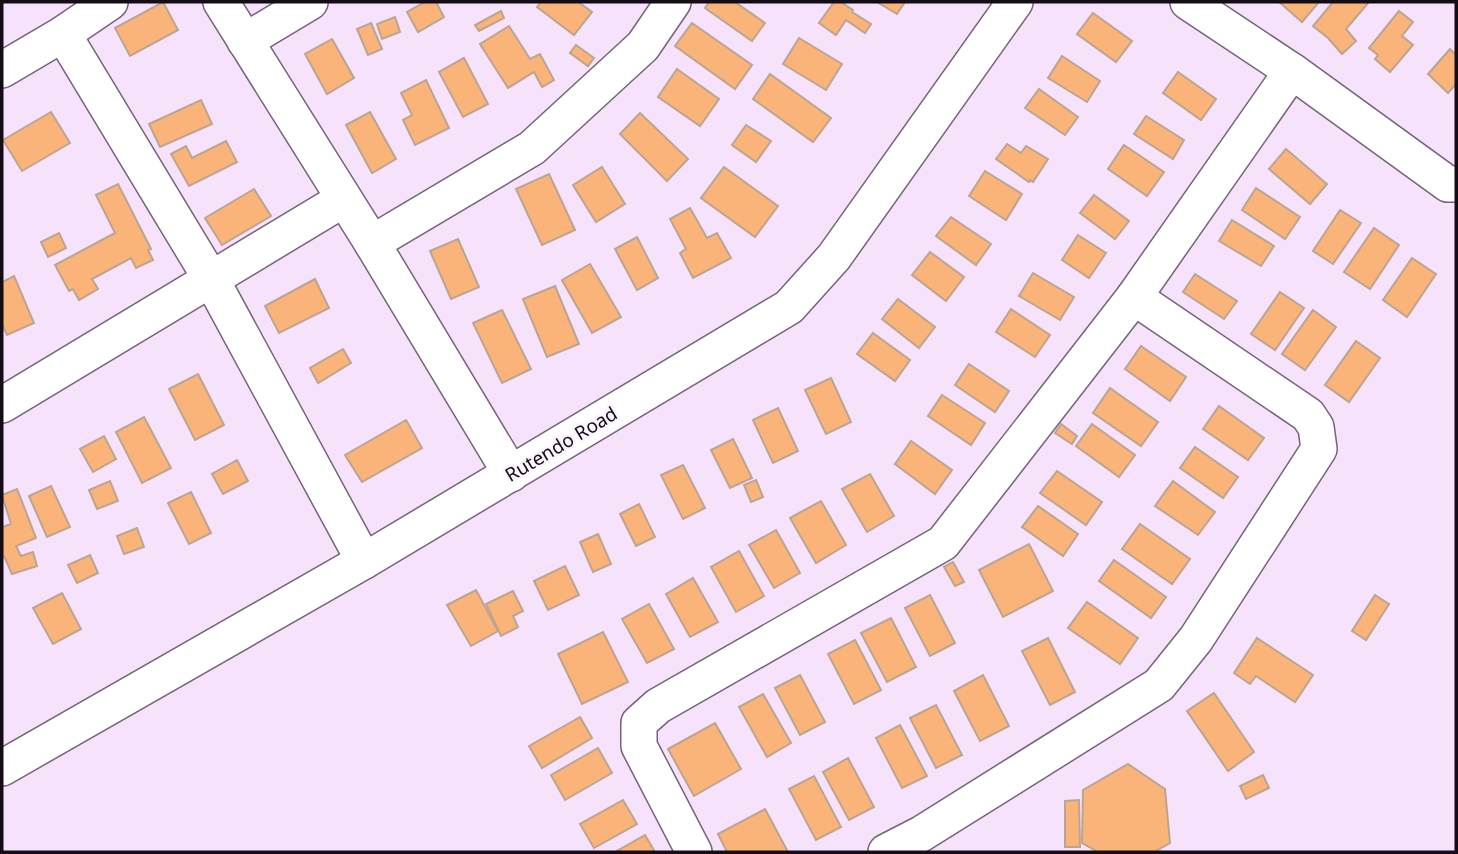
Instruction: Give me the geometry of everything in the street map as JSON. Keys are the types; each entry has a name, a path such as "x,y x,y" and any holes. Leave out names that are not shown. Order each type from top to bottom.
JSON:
{"street":[{"path":"2,70 110,2"},
{"path":"221,2 372,243 511,474"},
{"path":"245,41 310,2"},
{"path":"372,243 532,148 643,46 673,2"},
{"name":"Rutendo Road","path":"2,768 364,561 789,307 834,257 1015,2"},
{"path":"1188,2 1292,71 1448,184 1456,184"},
{"path":"62,34 211,279 364,561"},
{"path":"694,852 639,746 639,723 658,706 943,543 1134,297 1292,71"},
{"path":"2,405 344,199"},
{"path":"886,852 921,834 1159,685 1196,639 1319,449 1316,427 1308,415 1134,297"}],"building":[{"path":"163,2 178,30 130,56 115,28"},
{"path":"425,2 436,2 444,17 418,32 407,12"},
{"path":"541,2 578,2 592,12 574,35 537,7"},
{"path":"709,2 735,2 765,23 752,41 705,8"},
{"path":"834,2 841,2 871,24 865,33 846,20 836,35 819,23"},
{"path":"877,2 905,2 897,14"},
{"path":"1279,2 1319,2 1302,22"},
{"path":"1333,2 1369,2 1346,29 1356,41 1342,54 1313,26"},
{"path":"501,11 504,18 479,31 475,25"},
{"path":"1399,11 1413,22 1402,36 1413,45 1390,72 1375,59 1378,55 1369,48"},
{"path":"1093,13 1132,41 1116,62 1077,34"},
{"path":"395,17 400,32 382,39 377,24"},
{"path":"371,23 382,49 368,55 357,29"},
{"path":"692,23 752,65 735,89 675,46"},
{"path":"509,26 530,59 540,54 554,80 542,87 534,72 508,88 480,44"},
{"path":"799,38 842,64 826,90 783,64"},
{"path":"332,39 354,78 327,94 305,54"},
{"path":"576,45 594,58 588,66 570,53"},
{"path":"1450,49 1456,55 1456,84 1448,93 1428,74"},
{"path":"1062,56 1100,81 1087,102 1048,78"},
{"path":"464,58 488,104 463,117 439,72"},
{"path":"677,69 719,99 700,126 658,97"},
{"path":"1178,72 1216,99 1201,120 1163,93"},
{"path":"770,74 831,118 813,142 753,99"},
{"path":"426,80 449,128 415,145 403,120 412,115 401,93"},
{"path":"1039,89 1078,117 1065,135 1025,108"},
{"path":"201,100 212,124 160,147 149,124"},
{"path":"51,112 70,143 22,171 3,140"},
{"path":"370,112 396,159 372,173 346,125"},
{"path":"640,113 688,159 667,181 620,134"},
{"path":"1146,116 1184,140 1173,159 1134,134"},
{"path":"746,125 771,141 756,162 732,145"},
{"path":"226,141 237,162 189,186 171,154 186,146 192,158"},
{"path":"1007,144 1021,153 1026,146 1048,159 1033,182 1029,182 996,159"},
{"path":"1124,145 1164,172 1147,196 1108,169"},
{"path":"1286,149 1327,184 1310,204 1269,169"},
{"path":"602,167 625,204 596,222 573,185"},
{"path":"724,167 778,206 755,237 701,198"},
{"path":"985,171 1022,194 1006,220 969,196"},
{"path":"549,174 575,230 542,245 516,189"},
{"path":"118,184 151,249 148,250 153,260 136,268 131,258 92,279 98,289 79,300 73,289 69,291 55,265 115,233 96,195"},
{"path":"1256,188 1300,217 1285,239 1242,210"},
{"path":"254,189 271,216 222,245 205,218"},
{"path":"1094,195 1129,221 1115,239 1080,213"},
{"path":"690,208 707,238 717,233 731,258 693,278 680,253 686,249 670,219"},
{"path":"1340,210 1361,223 1333,264 1313,251"},
{"path":"951,217 991,244 976,265 936,236"},
{"path":"1232,220 1274,246 1261,266 1219,241"},
{"path":"1374,228 1399,245 1370,289 1344,272"},
{"path":"59,233 66,248 48,257 41,242"},
{"path":"1078,235 1106,253 1089,278 1062,260"},
{"path":"637,237 658,278 637,290 615,249"},
{"path":"458,239 479,287 451,299 430,251"},
{"path":"930,252 964,277 946,301 912,275"},
{"path":"1412,258 1436,274 1407,317 1383,300"},
{"path":"590,264 621,317 592,333 562,280"},
{"path":"1033,273 1074,297 1060,320 1019,296"},
{"path":"1195,274 1237,301 1224,319 1183,292"},
{"path":"14,276 34,323 7,335 2,324 2,282"},
{"path":"315,279 329,308 279,333 265,306"},
{"path":"555,286 579,344 547,357 523,299"},
{"path":"1280,292 1304,308 1275,350 1251,334"},
{"path":"898,299 935,327 919,348 882,319"},
{"path":"1011,309 1050,335 1035,357 996,332"},
{"path":"502,310 531,369 502,383 473,323"},
{"path":"1313,310 1336,327 1305,370 1282,354"},
{"path":"873,333 910,360 895,381 857,354"},
{"path":"1356,341 1380,358 1349,402 1325,385"},
{"path":"1141,346 1186,377 1170,401 1125,369"},
{"path":"343,349 351,363 318,383 310,368"},
{"path":"969,364 1009,391 995,412 955,385"},
{"path":"198,374 224,425 195,440 169,389"},
{"path":"831,378 851,422 826,434 805,390"},
{"path":"1110,388 1158,422 1141,446 1093,413"},
{"path":"942,395 985,423 971,445 928,416"},
{"path":"1219,406 1264,438 1248,460 1203,429"},
{"path":"778,408 798,451 773,463 753,420"},
{"path":"144,417 171,468 142,483 116,432"},
{"path":"406,420 422,448 362,482 345,455"},
{"path":"1061,424 1077,436 1072,444 1055,433"},
{"path":"1092,424 1135,455 1119,477 1076,446"},
{"path":"104,436 116,459 93,472 80,449"},
{"path":"733,439 752,478 730,488 711,450"},
{"path":"911,441 952,470 935,494 895,464"},
{"path":"1195,447 1238,477 1223,498 1180,468"},
{"path":"237,460 248,481 223,494 212,474"},
{"path":"683,465 705,508 683,519 661,475"},
{"path":"1057,471 1102,502 1086,525 1040,493"},
{"path":"870,474 894,516 867,532 842,489"},
{"path":"756,480 763,497 751,502 744,485"},
{"path":"110,481 118,501 97,509 89,490"},
{"path":"1173,481 1215,512 1198,535 1155,506"},
{"path":"51,486 70,527 47,537 29,496"},
{"path":"17,489 36,538 16,546 21,556 33,552 37,566 12,574 4,556 2,557 2,527 11,524 2,495"},
{"path":"191,492 211,533 189,544 168,503"},
{"path":"821,501 846,545 816,563 790,518"},
{"path":"639,504 655,537 636,546 620,514"},
{"path":"1038,506 1078,534 1063,556 1022,527"},
{"path":"1140,524 1190,559 1172,584 1122,549"},
{"path":"137,528 144,547 124,554 117,536"},
{"path":"776,530 800,573 774,588 749,545"},
{"path":"598,534 611,564 593,572 580,542"},
{"path":"1029,544 1053,591 1003,617 979,570"},
{"path":"739,551 764,596 736,612 711,567"},
{"path":"90,555 98,573 77,583 68,565"},
{"path":"1114,560 1166,597 1151,618 1099,581"},
{"path":"953,562 964,582 955,586 944,567"},
{"path":"565,566 579,595 548,610 534,581"},
{"path":"693,578 718,622 690,637 666,594"},
{"path":"476,590 498,631 471,646 447,605"},
{"path":"513,591 523,611 513,616 518,627 501,636 486,604"},
{"path":"62,593 81,629 53,644 33,608"},
{"path":"930,595 955,643 930,656 905,608"},
{"path":"1375,595 1389,604 1366,640 1352,631"},
{"path":"1087,602 1138,638 1120,664 1068,628"},
{"path":"649,604 674,649 647,663 622,619"},
{"path":"891,618 916,667 887,682 861,633"},
{"path":"603,632 628,682 582,704 558,654"},
{"path":"1048,638 1075,692 1050,705 1022,651"},
{"path":"1257,638 1313,675 1295,702 1256,676 1250,684 1234,673"},
{"path":"855,640 881,690 854,704 828,654"},
{"path":"800,675 825,722 800,735 775,688"},
{"path":"983,675 1009,726 980,741 954,691"},
{"path":"1214,693 1254,752 1228,771 1187,711"},
{"path":"763,694 791,743 767,757 739,707"},
{"path":"936,705 962,755 936,768 910,718"},
{"path":"580,717 592,738 542,768 529,746"},
{"path":"715,723 741,769 694,796 668,749"},
{"path":"900,725 927,776 902,788 876,738"},
{"path":"598,748 612,773 565,800 551,775"},
{"path":"848,758 874,807 849,820 823,772"},
{"path":"1128,764 1165,789 1170,843 1154,852 1098,852 1082,843 1083,790"},
{"path":"1263,775 1269,788 1246,799 1240,786"},
{"path":"814,776 841,827 816,840 789,789"},
{"path":"623,800 637,824 594,848 580,824"},
{"path":"1079,800 1080,847 1065,847 1065,801"},
{"path":"765,809 788,852 727,852 718,834"},
{"path":"645,835 655,852 615,852"}]}
